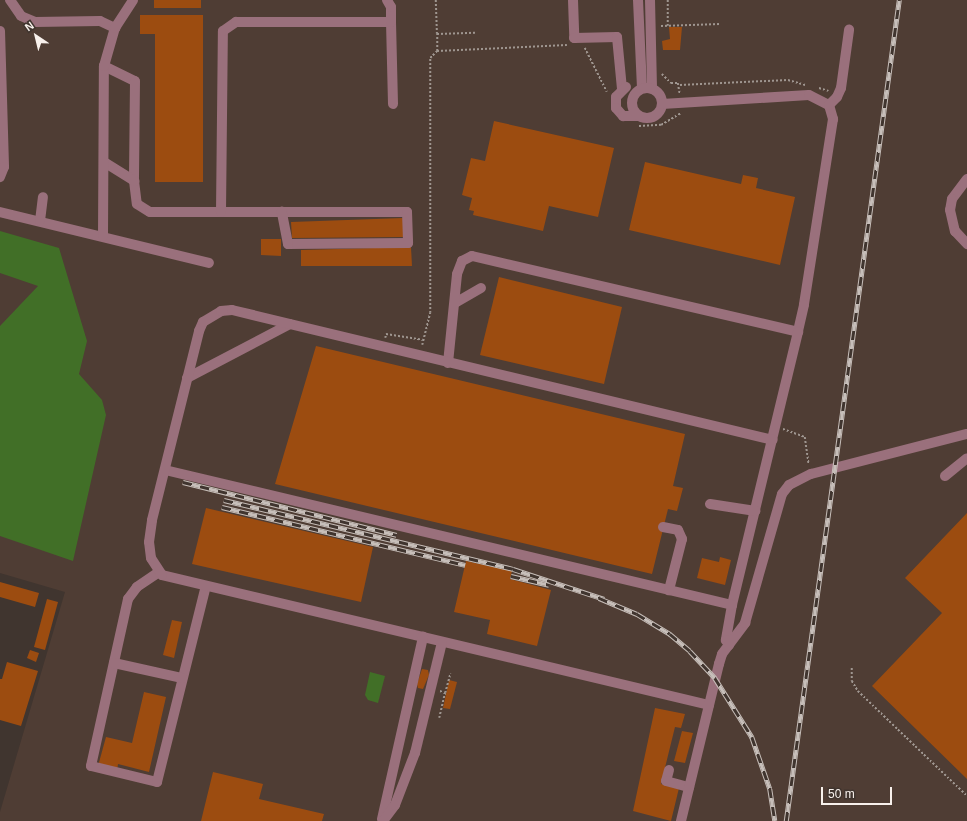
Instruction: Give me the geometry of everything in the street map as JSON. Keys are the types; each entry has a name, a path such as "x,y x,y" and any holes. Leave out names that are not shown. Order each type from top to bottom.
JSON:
{"lane":[{"path":"10,0 21,16 35,22 100,22 115,28"},
{"path":"103,236 104,66 115,28 129,0"},
{"path":"387,0 391,7 393,104"},
{"path":"573,0 574,38 617,37 622,89 615,103 618,112 628,117 654,117 662,104 660,95 644,89 626,87 622,89"},
{"path":"638,0 644,89"},
{"path":"638,116 631,103 644,89 650,0"},
{"path":"222,212 223,31 236,22 391,22"},
{"path":"829,105 837,97 841,88 849,30"},
{"path":"0,31 4,167 0,177"},
{"path":"104,66 135,81 134,181 137,204 150,212 222,212 282,212 407,212 408,243 288,244 282,212"},
{"path":"662,104 809,95 829,105 833,119 804,305 773,440 732,605 726,640 728,645"},
{"path":"104,162 134,181"},
{"path":"967,179 952,199 950,210 955,231 967,244"},
{"path":"40,221 43,197"},
{"path":"0,212 209,263"},
{"path":"448,363 457,274 462,261 472,256 798,332"},
{"path":"455,303 481,288"},
{"path":"709,705 162,575 151,558 149,542 152,520 164,470 198,331 203,322 213,315 232,310 773,440"},
{"path":"187,378 290,324"},
{"path":"681,821 719,664 728,645 744,623 778,504 789,485 811,474 967,434"},
{"path":"945,476 967,458"},
{"path":"164,470 732,605"},
{"path":"710,504 755,512"},
{"path":"663,527 678,530 682,539 669,590"},
{"path":"159,572 137,587 128,599 91,766 157,782 206,586"},
{"path":"382,821 407,717 423,637"},
{"path":"382,821 395,805 415,752 426,715 442,642"},
{"path":"114,663 182,678"},
{"path":"407,717 426,715"},
{"path":"669,770 666,781 689,787"}],"path":[{"path":"436,0 437,51"},
{"path":"668,0 668,26"},
{"path":"661,33 661,26 720,24"},
{"path":"437,34 475,33"},
{"path":"583,44 608,95"},
{"path":"421,351 430,313 430,58 437,51 568,45"},
{"path":"662,68 662,75 671,83 680,85 788,80 810,86"},
{"path":"680,85 680,94"},
{"path":"817,88 831,91"},
{"path":"634,126 661,125 681,115 681,110"},
{"path":"381,340 385,340 386,334 423,340"},
{"path":"782,429 805,437 810,466"},
{"path":"852,668 852,680 858,691 967,796"},
{"path":"439,718 445,693"}],"shaded area":[{"path":"0,0 967,0 967,821 0,821 0,812 65,592 0,573"}],"green space":[{"path":"0,231 59,248 87,341 79,374 102,400 106,415 73,561 0,536 0,326 38,286 0,273"},
{"path":"370,672 385,676 378,703 368,700 365,695"}],"building":[{"path":"154,0 201,0 201,8 154,8"},
{"path":"140,15 203,15 203,182 155,182 155,34 140,34"},
{"path":"669,27 682,27 680,50 663,50 662,41 670,39"},
{"path":"494,121 614,148 598,217 549,206 543,231 473,215 474,211 469,210 472,198 462,195 471,158 485,161"},
{"path":"645,162 741,184 743,175 758,178 756,188 795,197 780,265 629,230"},
{"path":"403,218 404,237 292,238 291,222"},
{"path":"261,239 281,239 281,256 261,255"},
{"path":"411,247 412,266 301,266 301,250"},
{"path":"499,277 622,307 604,384 480,355"},
{"path":"316,346 685,434 673,486 683,488 677,511 668,509 652,574 275,484"},
{"path":"206,508 373,547 361,602 192,564"},
{"path":"967,513 967,779 872,686 942,613 905,578"},
{"path":"720,557 731,560 725,585 697,578 702,558 719,562"},
{"path":"466,561 512,571 510,579 551,590 537,646 487,634 490,620 454,612"},
{"path":"0,582 39,593 35,607 0,597"},
{"path":"47,599 58,602 45,650 34,647"},
{"path":"172,620 182,622 174,658 163,655"},
{"path":"30,650 39,653 36,662 27,658"},
{"path":"7,662 38,671 21,726 0,720 0,679 2,679"},
{"path":"422,669 428,670 429,675 423,689 418,688 417,684"},
{"path":"449,680 457,682 450,709 443,708"},
{"path":"144,692 166,697 149,772 118,764 117,771 98,766 106,737 132,743"},
{"path":"655,708 685,714 681,728 675,727 661,784 679,788 671,821 633,811"},
{"path":"682,731 693,733 685,763 674,761"},
{"path":"213,772 263,784 259,799 324,814 322,821 201,821"}],"railway":[{"path":"786,821 899,0"},
{"path":"183,482 397,535"},
{"path":"224,500 513,569 604,599"},
{"path":"222,507 465,565"},
{"path":"511,576 549,585"},
{"path":"599,598 637,614 670,634 690,651 715,678 752,737 770,789 775,821"}]}
